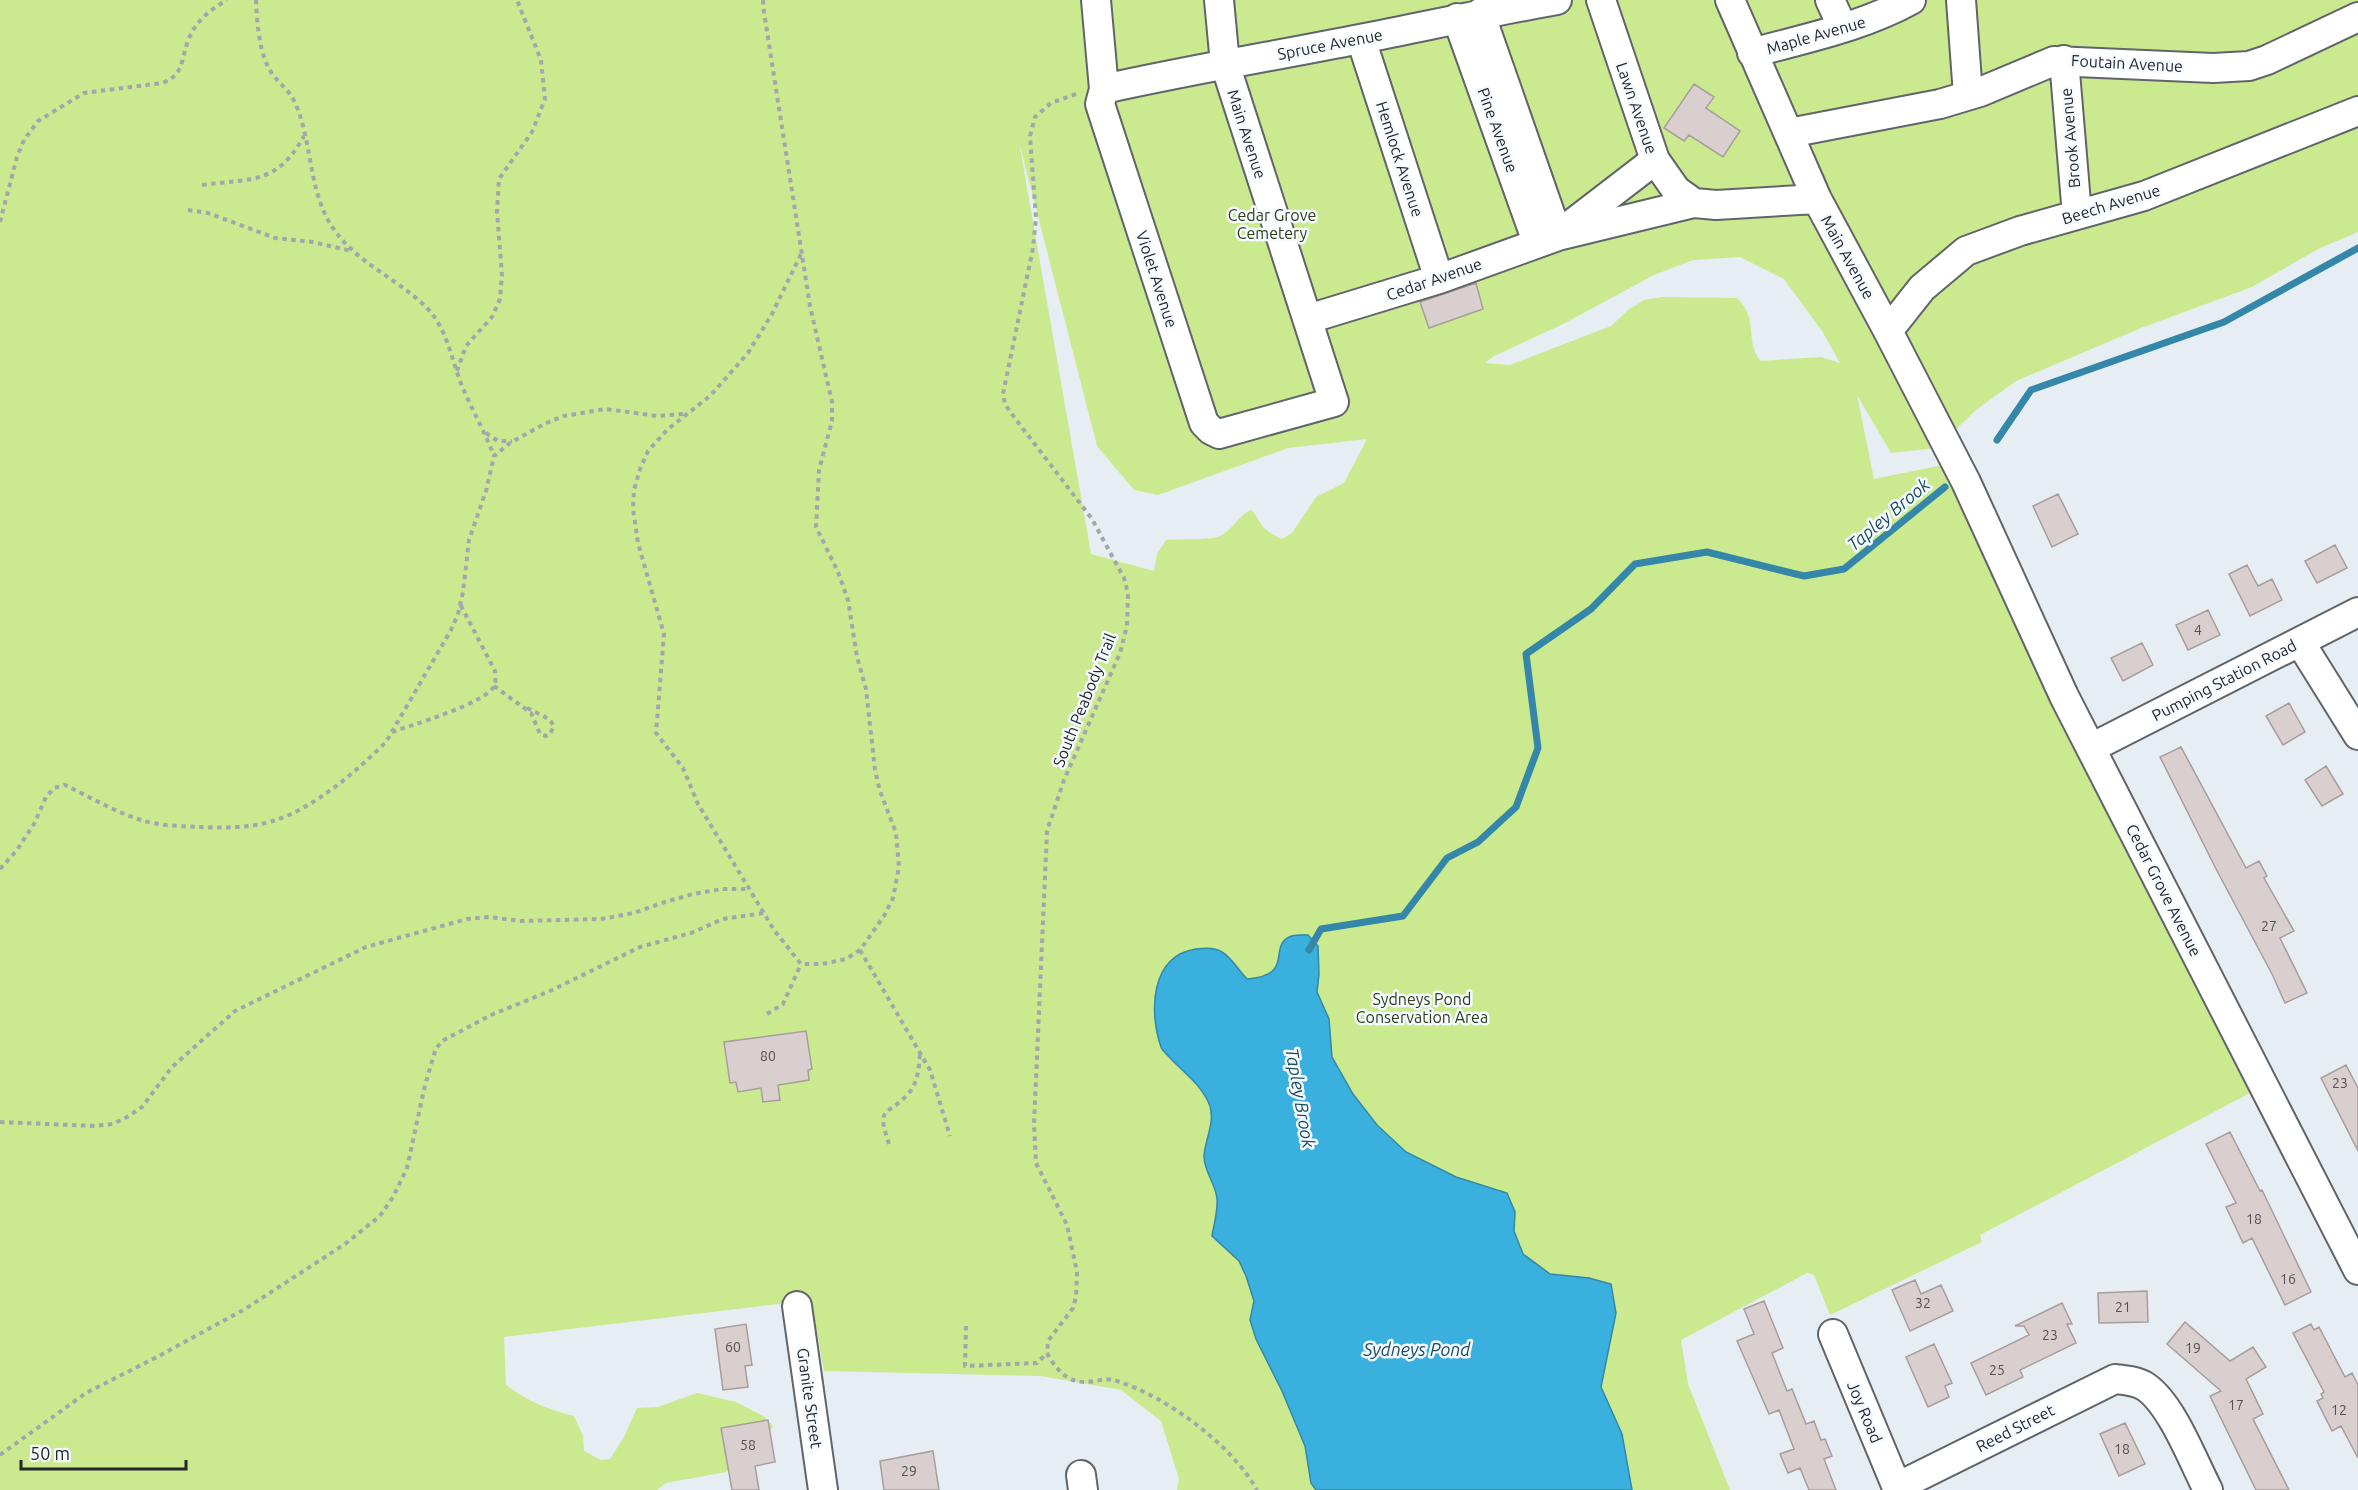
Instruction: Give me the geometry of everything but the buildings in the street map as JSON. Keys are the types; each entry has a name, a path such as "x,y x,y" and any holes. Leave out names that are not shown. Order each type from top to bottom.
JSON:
{"street":[{"name":"Violet Avenue","path":"1096,0 1104,89 1100,100 1110,138 1206,425 1216,433 1222,433 1334,402"},
{"name":"Main Avenue","path":"1219,0 1225,64 1334,402"},
{"name":"Spruce Avenue","path":"1104,89 1557,0"},
{"name":"Lawn Avenue","path":"1601,0 1654,160 1676,190 1694,203"},
{"name":"Main Avenue","path":"1730,0 1817,199 1978,507"},
{"path":"1830,0 1843,28"},
{"name":"Maple Avenue","path":"1752,53 1883,15 1911,0"},
{"path":"1960,0 1968,95"},
{"name":"Pine Avenue","path":"1469,16 1548,239"},
{"name":"Foutain Avenue","path":"1789,133 1940,104 1985,90 2054,61 2213,68 2249,66 2268,60 2358,17"},
{"name":"Hemlock Avenue","path":"1361,39 1439,279"},
{"name":"Brook Avenue","path":"2064,60 2077,215"},
{"name":"Beech Avenue","path":"1888,331 1922,288 1966,252 2020,231 2144,196 2358,111"},
{"name":"Cedar Avenue","path":"1548,239 1654,160"},
{"name":"Cedar Avenue","path":"1308,319 1439,279 1548,239 1694,203 1716,205 1817,199"},
{"name":"Cedar Grove Avenue","path":"1978,507 2064,696 2358,1270"},
{"name":"Pumping Station Road","path":"2091,748 2358,612"},
{"path":"2300,642 2358,735"},
{"name":"Granite Street","path":"797,1306 823,1490"},
{"name":"Joy Road","path":"1833,1334 1897,1488"},
{"name":"Reed Street","path":"1897,1488 2115,1379 2136,1382 2145,1386 2159,1399 2208,1490"}],"path":[{"path":"0,222 17,157 30,129 38,121 84,93 171,80 183,63 188,40 194,29 208,11 227,0"},
{"path":"0,869 17,850 34,824 46,797 54,788 65,785 143,821 178,826 227,828 257,825 292,814 336,785 386,742 451,630 460,604 469,540 486,491 494,456 457,372 446,336 428,309 352,251 343,243 329,222 312,173 300,116 288,90 273,74 266,62 256,14 256,0"},
{"path":"457,372 466,346 492,317 500,299 502,275 497,212 499,179 532,132 545,99 541,60 517,0"},
{"path":"763,0 810,306 832,402 832,421 819,471 816,527 838,572 848,600 857,657 866,690 875,770 880,791 896,833 899,876 893,898 884,916 860,950 846,959 822,964 801,964"},
{"name":"South Peabody Trail","path":"1047,1353 1048,1341 1073,1308 1077,1272 1067,1224 1039,1171 1035,1158 1034,1124 1047,831 1064,780 1120,654 1127,626 1128,594 1124,578 1092,519 1011,413 1003,394 1033,248 1036,218 1030,136 1035,117 1051,103 1060,99 1104,89"},
{"path":"202,185 260,177 275,172 293,155 304,135"},
{"path":"188,210 208,213 275,238 313,242 352,251"},
{"path":"801,964 774,930 698,804 683,768 656,733 664,634 638,543 633,509 634,490 648,451 668,429 710,396 748,353 772,314 802,252"},
{"path":"494,456 518,439 564,416 605,409 658,416 687,413"},
{"path":"484,432 498,441 508,442 518,439"},
{"path":"391,732 475,702 494,686 495,671 460,604"},
{"path":"494,686 527,708 549,719 554,726 550,734 546,736 540,734 527,708"},
{"path":"0,1122 79,1126 113,1124 142,1107 172,1067 235,1011 366,947 386,940 480,917 521,921 601,919 633,913 693,894 722,890 750,890"},
{"path":"0,1455 86,1393 157,1358 245,1310 345,1244 380,1216 393,1197 407,1168 425,1085 436,1048 444,1040 491,1015 550,991 640,947 691,933 723,919 764,913"},
{"path":"860,950 930,1070 950,1136"},
{"path":"767,1014 783,1004 801,964"},
{"path":"889,1144 882,1117 889,1108 909,1094 915,1084 920,1053"},
{"path":"966,1326 965,1366 1037,1364 1047,1353 1060,1373 1070,1379 1085,1383 1108,1379 1146,1392 1182,1414 1218,1442 1257,1490"}],"green space":[{"path":"0,0 2358,0 2358,232 2318,249 2252,287 2141,328 2016,381 1976,410 1936,448 1891,453 1857,395 1874,479 1943,465 2105,804 2250,1093 1980,1235 1982,1242 1830,1315 1814,1275 1807,1273 1681,1340 1688,1384 1730,1490 1177,1490 1179,1479 1161,1421 1121,1390 1041,1376 824,1371 811,1300 504,1337 506,1385 538,1404 574,1416 583,1436 584,1451 601,1460 610,1459 624,1437 637,1408 658,1407 697,1393 736,1402 765,1417 773,1426 764,1443 726,1472 666,1483 657,1490 0,1490","holes":["1019,142 1097,446 1134,490 1158,495 1288,448 1367,439 1344,483 1316,497 1292,533 1282,539 1275,536 1263,527 1250,510 1227,532 1218,537 1166,540 1157,554 1154,571 1091,554","1740,257 1784,279 1822,331 1840,363 1821,357 1761,361 1752,343 1749,316 1737,298 1662,297 1644,300 1628,310 1611,326 1510,365 1485,363 1494,356 1563,324 1654,275 1693,260"]}],"water":[{"name":"Sydneys Pond","path":"1308,935 1318,946 1317,992 1329,1019 1332,1057 1353,1094 1377,1125 1406,1152 1456,1177 1507,1193 1515,1212 1514,1231 1523,1254 1550,1274 1589,1278 1611,1284 1616,1313 1601,1387 1622,1434 1632,1490 1316,1490 1311,1483 1305,1446 1282,1391 1256,1339 1250,1320 1254,1301 1246,1276 1239,1261 1212,1236 1217,1199 1204,1156 1211,1125 1210,1106 1199,1087 1162,1049 1155,1018 1157,988 1162,974 1169,962 1181,954 1196,949 1219,950 1247,979 1262,976 1276,967 1280,948 1289,937"}],"waterway":[{"name":"Tapley Brook","path":"1997,440 2031,390 2224,322 2358,248"},
{"name":"Tapley Brook","path":"1309,950 1321,929 1403,916 1447,858 1478,842 1516,807 1538,748 1526,654 1591,609 1635,564 1707,552 1804,576 1844,569 1945,487"}],"park label":[{"name":"Cedar Grove Cemetery","path":"1272,224"},
{"name":"Sydneys Pond Conservation Area","path":"1422,1008"}]}
